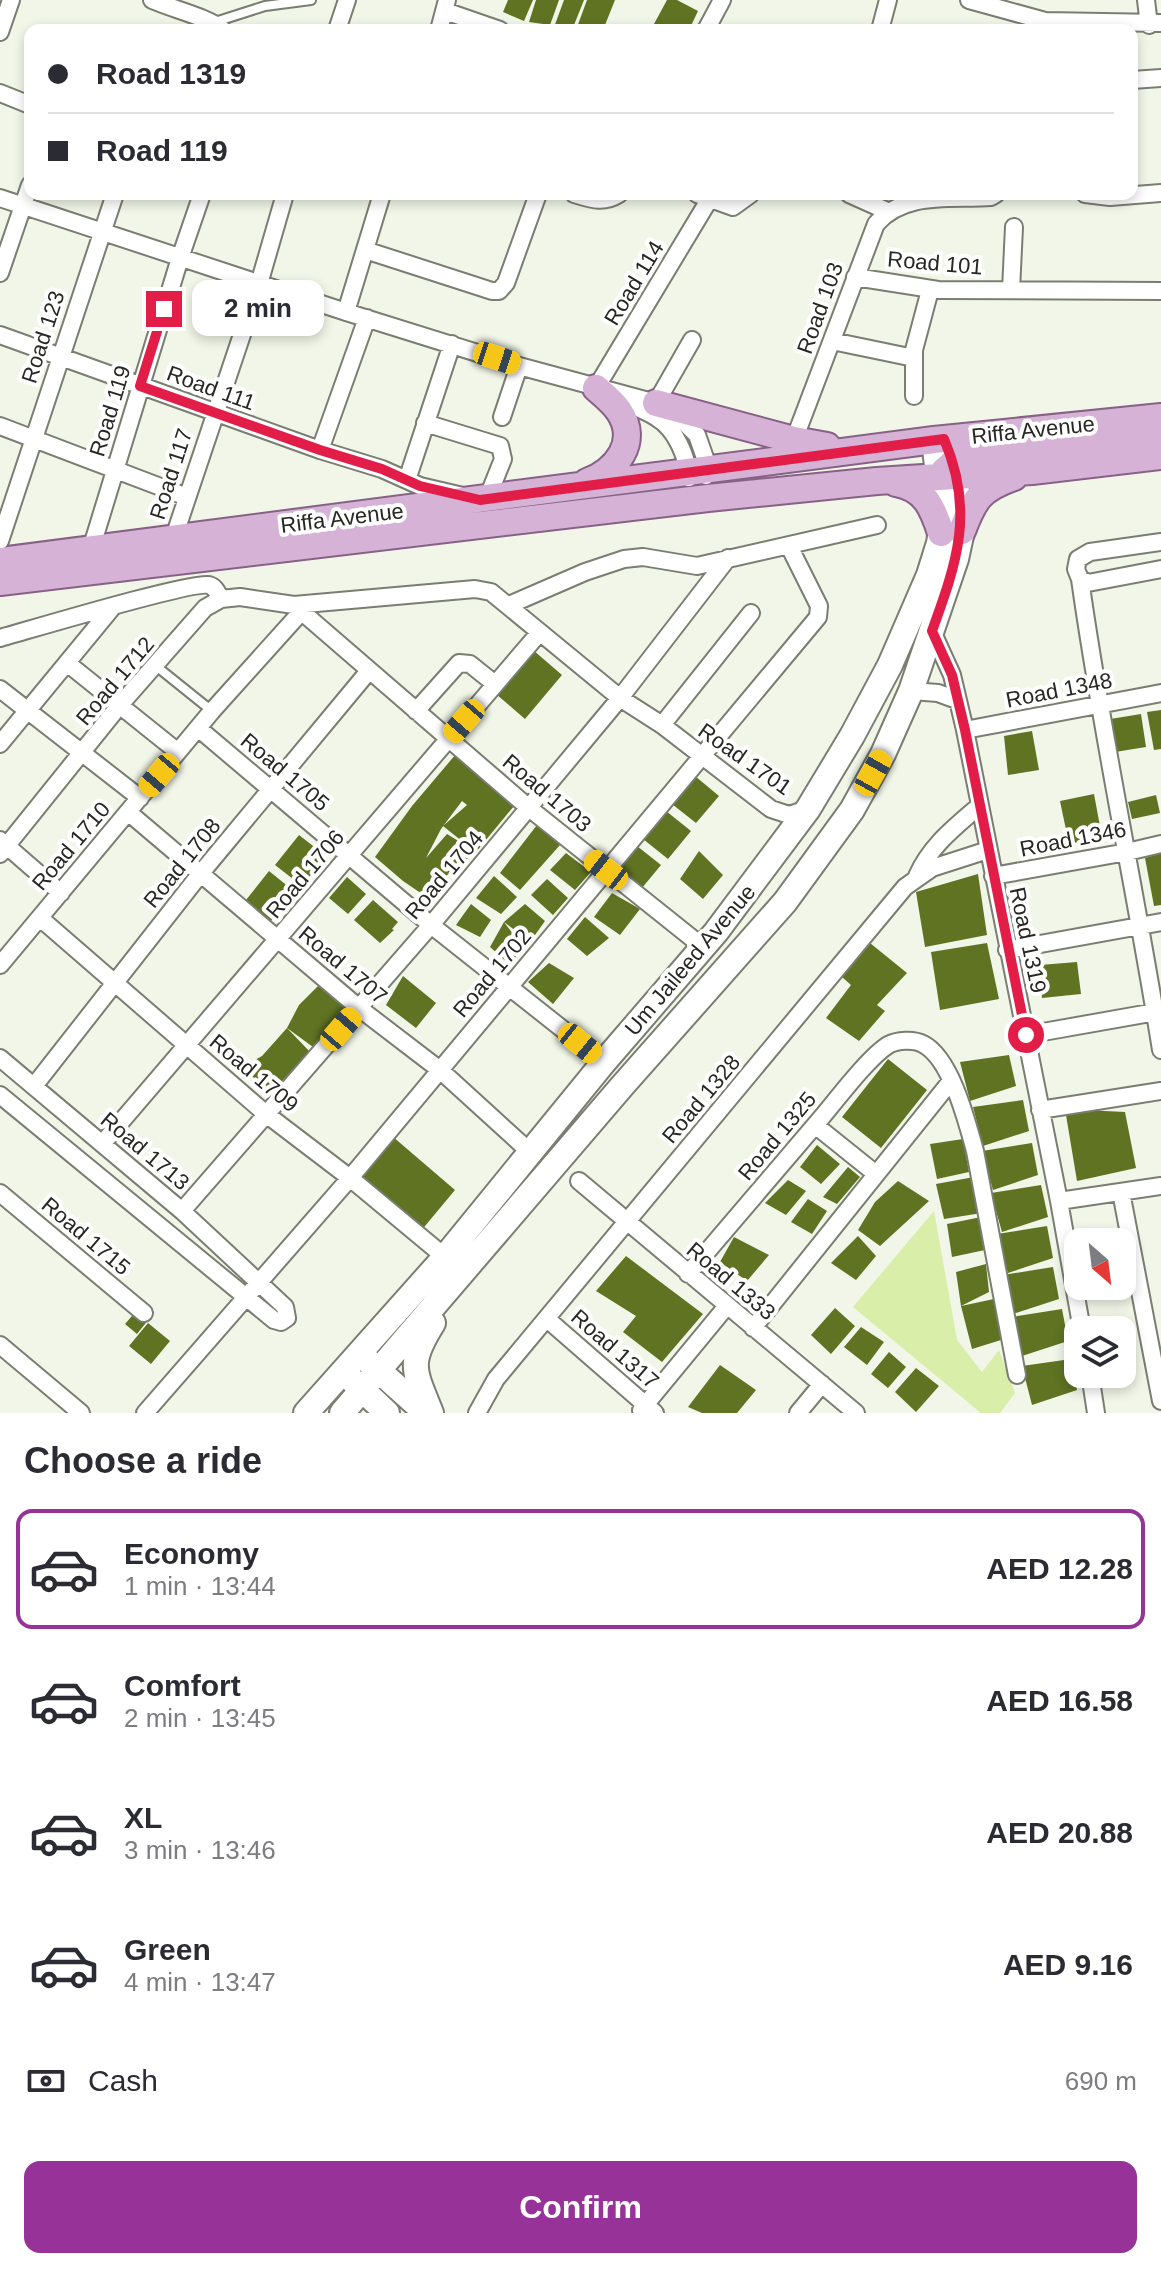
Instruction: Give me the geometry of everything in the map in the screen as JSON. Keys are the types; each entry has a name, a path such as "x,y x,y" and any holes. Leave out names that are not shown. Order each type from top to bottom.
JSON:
{"main road":[{"path":"566,489 606,473 622,456 626,445 627,434 620,412 596,388"},
{"path":"656,403 794,440 854,450"},
{"name":"Riffa Avenue","path":"0,582 699,499 877,481 945,459 1161,417"},
{"path":"945,459 1129,438 1161,431"},
{"name":"Riffa Avenue","path":"0,561 854,450 1032,471 1161,456"},
{"path":"877,481 899,483 919,490 951,532 972,503 991,487 1032,471"}],"street":[{"path":"0,32 11,0"},
{"path":"152,0 212,24"},
{"path":"339,24 347,0"},
{"path":"709,24 722,0"},
{"path":"882,24 888,0"},
{"path":"969,0 1041,24"},
{"path":"1146,0 1155,24"},
{"path":"446,6 486,24"},
{"path":"1138,80 1161,78"},
{"path":"0,93 24,103"},
{"path":"1138,195 1161,193"},
{"path":"0,198 346,312 519,366 656,403 680,418 697,435 705,458 697,472"},
{"path":"0,273 24,200"},
{"name":"Road 123","path":"0,541 5,509 34,437 113,200"},
{"name":"Road 119","path":"91,549 200,200"},
{"name":"Road 117","path":"173,540 259,284 283,200"},
{"path":"346,312 380,200"},
{"path":"365,250 499,291 506,283 536,200"},
{"name":"Road 114","path":"596,388 701,200"},
{"path":"712,200 733,207 743,200"},
{"path":"862,200 887,211 901,200"},
{"name":"Road 103","path":"794,440 876,224 887,211"},
{"name":"Road 101","path":"1011,290 1014,227"},
{"name":"Road 101","path":"855,277 930,290 1161,291"},
{"path":"914,396 914,358 930,290"},
{"path":"320,450 367,318"},
{"name":"Road 111","path":"0,335 214,413 382,469 420,486 484,499"},
{"path":"656,403 692,340"},
{"path":"832,341 914,358"},
{"path":"407,480 452,344"},
{"path":"502,417 519,366"},
{"path":"596,388 665,425 697,472 699,499"},
{"path":"425,423 500,446 503,459 484,499"},
{"path":"0,426 187,497"},
{"name":"Um Jaileed Avenue","path":"342,1413 785,902 852,810 883,754 911,691 956,559 945,459"},
{"path":"509,605 585,572 624,559 643,557 697,566 877,525"},
{"name":"Um Jaileed Avenue","path":"306,1413 445,1257 763,872 808,809 852,736 890,665 951,532"},
{"path":"1161,542 1090,552 1078,559 1076,569 1098,705 1158,1012 1161,1050"},
{"name":"Road 1702","path":"145,1413 350,1178 818,617 819,606 789,546"},
{"name":"Road 1704","path":"182,1211 529,808 620,698 728,558"},
{"path":"1080,579 1088,583 1161,569"},
{"path":"0,638 206,585 215,589 221,599 240,597 298,608"},
{"name":"Road 1701","path":"298,608 475,589 491,592 620,698 662,725 779,814 789,815 808,809"},
{"name":"Road 1712","path":"2,846 205,608 221,599"},
{"path":"0,744 112,608"},
{"name":"Road 1703","path":"298,608 368,672 529,808 703,947"},
{"name":"Road 1710","path":"4,954 40,918 298,608"},
{"name":"Road 1701","path":"662,725 751,613"},
{"name":"Road 1319","path":"932,631 949,667 965,730 1080,1316"},
{"name":"Road 1706","path":"102,1144 540,632"},
{"path":"416,711 459,663 467,662 495,684"},
{"path":"67,663 178,752"},
{"name":"Road 1708","path":"34,1086 201,873 368,672"},
{"path":"0,689 140,798"},
{"path":"911,691 938,693 957,700"},
{"name":"Road 1348","path":"965,730 1161,693"},
{"name":"Road 1705","path":"198,728 431,925 604,1062"},
{"path":"917,876 927,855 941,839 979,806"},
{"name":"Road 1707","path":"128,812 359,1008 440,1070 530,1152"},
{"name":"Road 1346","path":"993,876 1161,844"},
{"path":"2,846 61,893"},
{"name":"Road 1328","path":"477,1413 496,1379 905,887 932,868 988,850"},
{"name":"Road 1709","path":"40,918 266,1114 350,1178 445,1257"},
{"path":"1007,950 1161,922"},
{"path":"1026,1035 1158,1012"},
{"name":"Road 1325","path":"688,1274 855,1078 889,1045 910,1040 923,1043 937,1055 951,1081"},
{"name":"Road 1713","path":"0,1058 182,1211 288,1310 287,1318 277,1322 246,1297"},
{"path":"753,1328 951,1081 975,1151 1017,1375"},
{"path":"1040,1110 1161,1091"},
{"path":"0,1095 246,1297"},
{"path":"815,1125 876,1174"},
{"name":"Road 1333","path":"579,1181 856,1413"},
{"path":"1059,1201 1161,1186"},
{"path":"1121,1192 1161,1401"},
{"name":"Road 1715","path":"0,1193 144,1313"},
{"path":"429,1413 415,1370 415,1359 419,1346 464,1271"},
{"path":"646,1410 726,1307"},
{"name":"Road 1317","path":"547,1319 646,1410"},
{"path":"0,1345 81,1413"},
{"path":"359,1353 387,1413"},
{"path":"342,1371 370,1380 429,1413"},
{"path":"798,1413 822,1384"},
{"path":"1092,1388 1096,1413"}],"lane":[{"path":"223,24 265,6 311,0"},
{"path":"156,666 212,711"}],"green space":[{"path":"934,1211 957,1340 982,1372 999,1350 1015,1393 1000,1413 981,1413 853,1307"}],"building":[{"path":"508,0 533,0 524,21 503,12"},
{"path":"536,0 559,0 550,24 529,22"},
{"path":"564,0 584,0 574,24 555,24"},
{"path":"587,0 615,0 605,24 578,24"},
{"path":"667,0 677,0 698,11 692,24 654,24"},
{"path":"533,650 562,675 525,719 496,694"},
{"path":"1161,710 1161,749 1154,750 1147,712"},
{"path":"1141,714 1146,747 1109,753 1104,720"},
{"path":"1032,731 1039,770 1008,775 1004,736"},
{"path":"456,754 514,806 476,852 446,876 428,898 375,857 412,806","holes":["462,801 467,805 444,825","443,826 473,850 447,834 426,858"]},
{"path":"695,776 719,796 696,823 672,804"},
{"path":"1094,794 1102,837 1069,844 1060,801"},
{"path":"1156,795 1160,813 1132,819 1128,802"},
{"path":"666,811 691,831 668,859 643,839"},
{"path":"537,825 560,845 520,890 500,873"},
{"path":"299,835 326,856 302,886 275,865"},
{"path":"637,846 661,865 637,894 614,875"},
{"path":"699,851 723,875 703,899 680,879"},
{"path":"566,853 591,872 575,890 550,870"},
{"path":"1161,853 1161,905 1154,906 1145,858"},
{"path":"269,871 295,892 271,921 246,900"},
{"path":"978,874 987,935 925,947 916,892"},
{"path":"494,876 517,897 501,914 476,898"},
{"path":"347,877 366,894 348,914 329,898"},
{"path":"547,879 568,898 553,915 531,895"},
{"path":"612,893 640,909 620,935 594,917"},
{"path":"373,900 398,922 380,943 354,920"},
{"path":"471,904 491,920 480,937 456,925"},
{"path":"525,904 545,921 530,942 504,922"},
{"path":"585,917 609,938 587,956 567,939"},
{"path":"504,922 523,947 510,965 490,947"},
{"path":"870,943 907,973 877,1005 885,1011 859,1041 826,1018 851,985 842,977"},
{"path":"987,943 999,999 940,1010 931,952"},
{"path":"1077,962 1081,994 1042,998 1040,965"},
{"path":"549,963 574,978 553,1004 528,982"},
{"path":"403,976 436,1003 416,1028 386,1005"},
{"path":"319,985 350,1008 313,1047 287,1028 299,1005"},
{"path":"287,1028 311,1053 272,1091 241,1068 262,1056"},
{"path":"1009,1055 1016,1086 970,1101 960,1062"},
{"path":"888,1059 927,1090 881,1148 842,1117"},
{"path":"1023,1100 1029,1131 983,1146 973,1107"},
{"path":"1065,1109 1125,1112 1136,1168 1077,1181"},
{"path":"392,1136 455,1190 420,1232 359,1176"},
{"path":"963,1139 969,1172 937,1179 930,1144"},
{"path":"1032,1143 1038,1175 993,1190 982,1151"},
{"path":"817,1145 840,1164 821,1184 800,1167"},
{"path":"848,1167 860,1177 837,1204 823,1197"},
{"path":"974,1177 982,1213 944,1219 936,1184"},
{"path":"788,1180 806,1191 786,1215 765,1203"},
{"path":"898,1181 929,1201 880,1246 858,1230 875,1202"},
{"path":"1041,1185 1048,1217 1002,1232 991,1193"},
{"path":"808,1199 827,1211 812,1234 791,1222"},
{"path":"981,1217 985,1250 952,1257 947,1224"},
{"path":"1047,1226 1053,1258 1008,1273 997,1234"},
{"path":"858,1236 876,1256 856,1280 831,1263"},
{"path":"734,1237 769,1255 747,1281 720,1262"},
{"path":"626,1256 703,1314 662,1362 623,1332 636,1316 596,1291"},
{"path":"986,1264 989,1292 961,1306 956,1272"},
{"path":"1053,1267 1059,1299 1013,1314 1003,1275"},
{"path":"994,1299 1001,1340 972,1349 961,1306"},
{"path":"835,1308 855,1326 831,1354 811,1335"},
{"path":"138,1309 149,1319 137,1334 125,1324"},
{"path":"1062,1309 1064,1342 1022,1356 1012,1317"},
{"path":"148,1323 170,1341 151,1364 129,1346"},
{"path":"861,1327 884,1342 867,1365 844,1347"},
{"path":"889,1352 906,1367 888,1388 871,1374"},
{"path":"1064,1360 1064,1388 1077,1390 1032,1405 1022,1366"},
{"path":"720,1365 756,1390 737,1413 702,1413 688,1407"},
{"path":"916,1368 939,1386 916,1412 895,1392"}],"route":[{"path":"164,309 140,386 382,469 420,486 480,500 944,439 956,476 962,531 932,631 956,691 1026,1035"}]}
